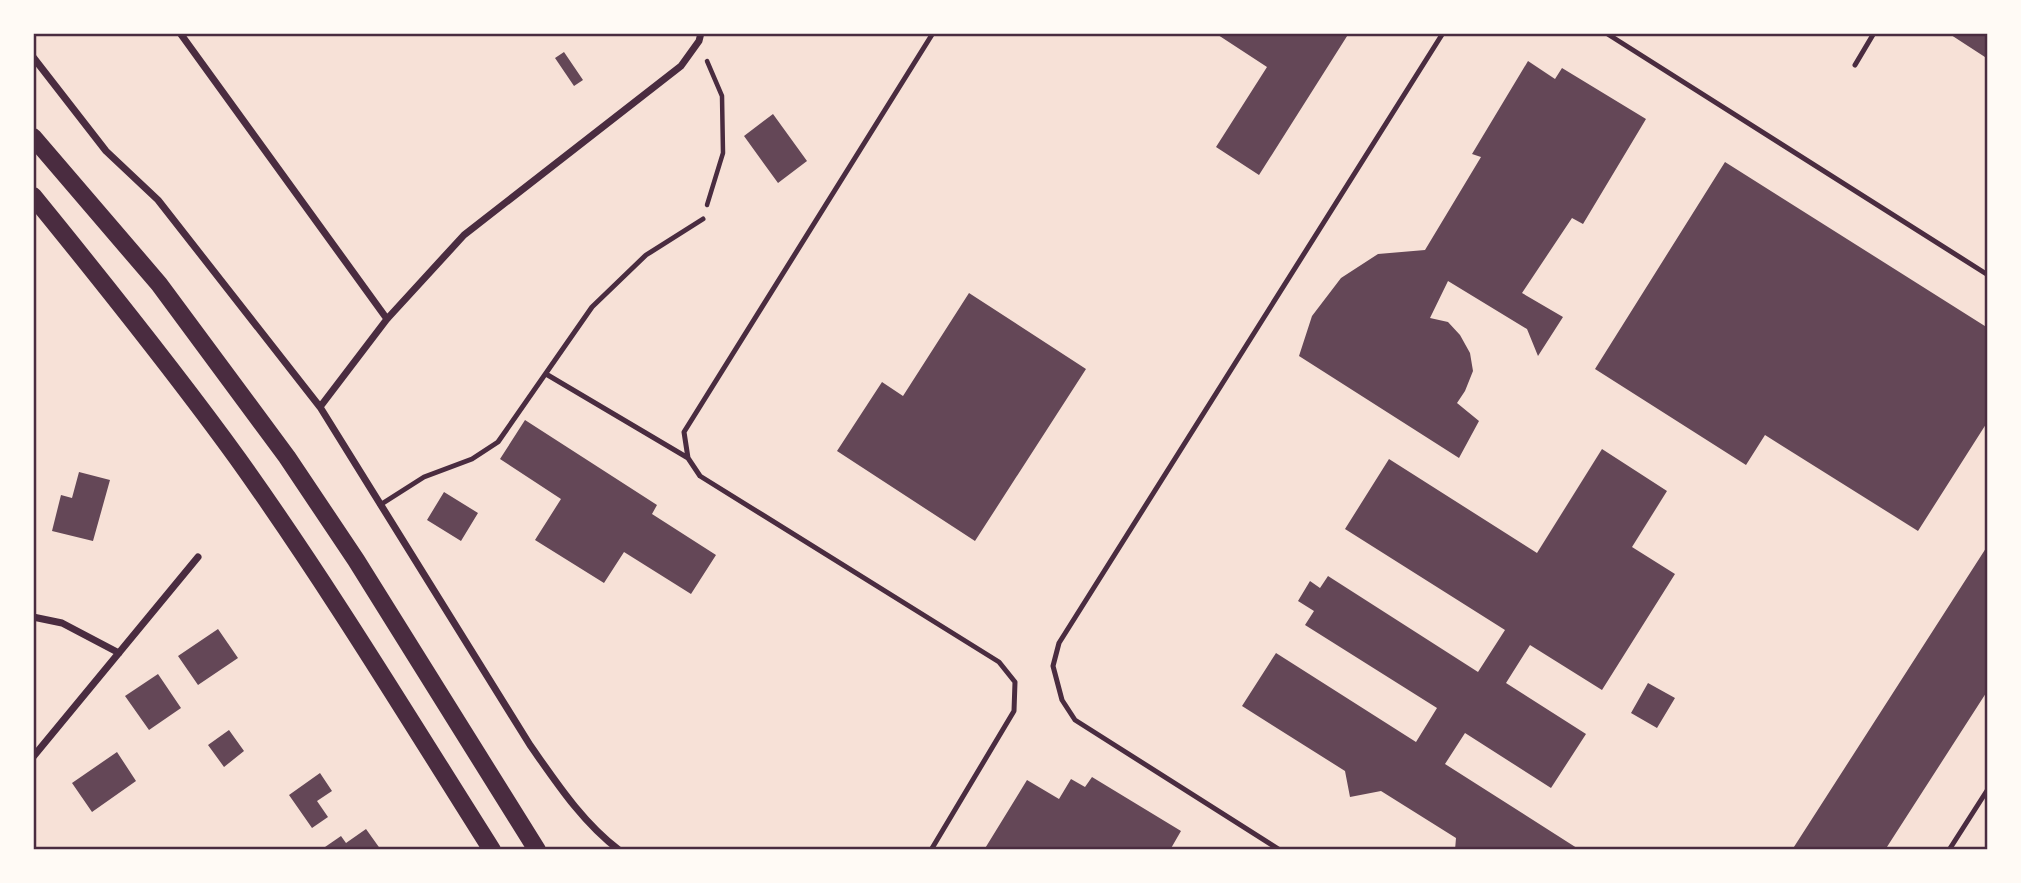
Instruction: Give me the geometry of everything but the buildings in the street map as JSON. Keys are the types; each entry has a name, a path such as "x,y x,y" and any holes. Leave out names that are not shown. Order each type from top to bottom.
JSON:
{"main road":[{"path":"33,137 159,284 287,457 356,560 537,850"},
{"path":"33,195 129,315 237,459 322,581 492,850"}],"street":[{"path":"180,33 387,319"},
{"path":"320,407 387,319 464,235 681,66 700,37"},
{"path":"33,57 106,151 158,200 320,407 530,745 559,787 619,850"},
{"path":"33,757 198,557"},
{"path":"33,617 62,623 119,653"}],"lane":[{"path":"931,850 1014,711 1015,682 999,662 700,476 688,458 684,432 933,33"},
{"path":"1280,850 1075,720 1062,700 1053,666 1059,643 1443,33"},
{"path":"1606,33 1988,275"},
{"path":"1855,65 1874,33"},
{"path":"380,505 424,477 472,459 498,442 592,307 646,255 703,219"},
{"path":"546,374 688,458"},
{"path":"1949,850 1988,789"}],"path":[{"path":"700,37 722,96 723,153 703,219"}]}
